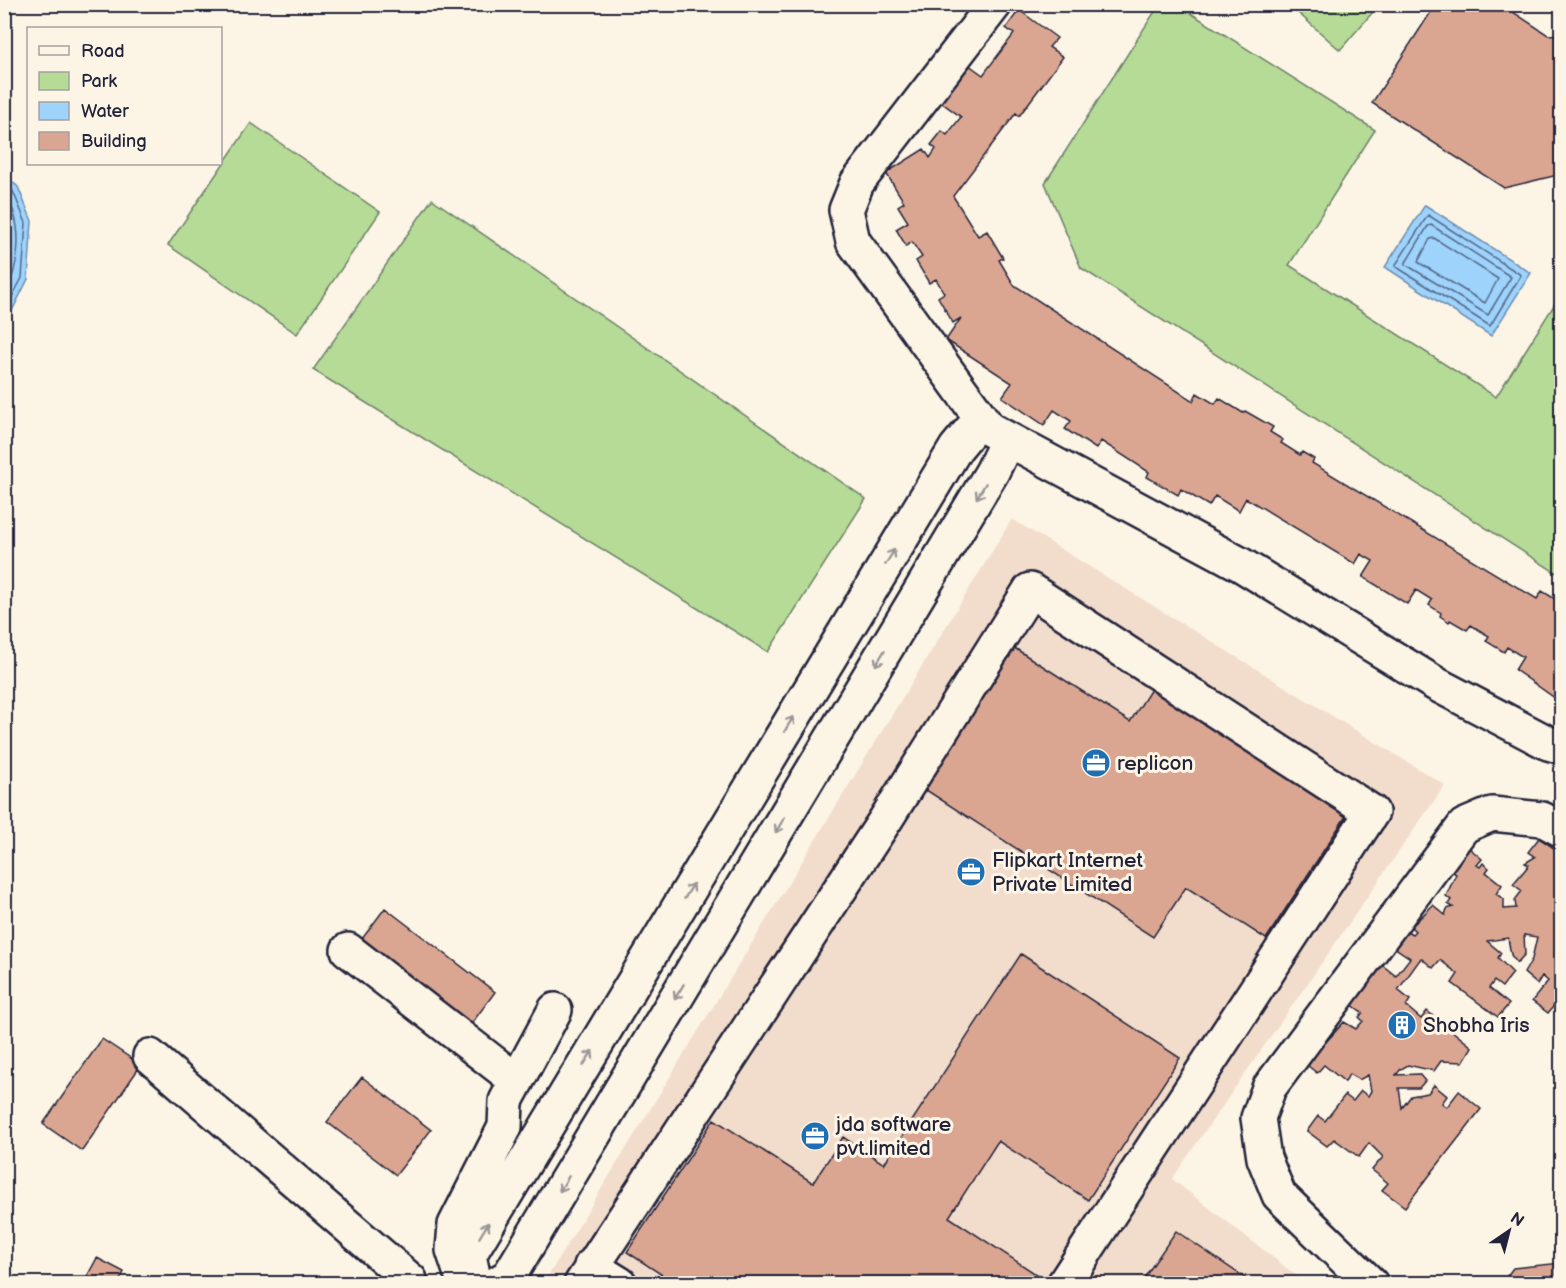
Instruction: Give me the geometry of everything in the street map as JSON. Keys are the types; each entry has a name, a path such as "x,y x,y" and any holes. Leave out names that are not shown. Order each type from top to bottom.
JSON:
{"street":[{"path":"995,4 857,183 846,210 853,241 989,429 1240,564 1436,684 1548,743 1562,747"},
{"path":"475,1284 469,1255 956,448 981,418"},
{"path":"496,1284 509,1276 992,472 1008,439"},
{"path":"620,1284 586,1275 886,819 1030,590 1372,812 1064,1284"},
{"path":"1371,1284 1279,1195 1264,1158 1258,1118 1269,1088 1464,826 1492,814 1542,819 1562,830"},
{"path":"348,950 517,1081"},
{"path":"475,1284 460,1271 453,1250 455,1225 505,1127 506,1101 555,1010"},
{"path":"150,1056 410,1280 410,1284"}],"shaded area":[{"path":"1012,519 1445,785 1172,1179 1306,1283 543,1284"}],"green space":[{"path":"1288,4 1379,4 1379,5 1340,50"},
{"path":"1159,5 1178,5 1375,130 1289,265 1496,397 1561,294 1561,576 1081,268 1045,183"},
{"path":"251,123 380,212 297,334 168,245"},
{"path":"432,199 866,499 768,652 313,370"}],"water":[{"path":"5,175 18,187 32,221 28,279 5,325"},
{"path":"1425,205 1531,273 1491,336 1385,267"}],"building":[{"path":"1436,4 1501,4 1548,35 1562,34 1562,174 1504,188 1372,103"},
{"path":"1019,10 1057,38 1049,47 1063,57 1019,116 1016,113 953,196 978,236 987,231 1003,258 999,260 1014,285 1193,401 1197,393 1215,404 1219,398 1243,413 1245,411 1273,427 1270,432 1283,440 1281,443 1300,455 1302,452 1314,459 1312,463 1537,599 1542,591 1562,603 1562,703 1515,670 1523,657 1507,647 1504,652 1486,641 1489,636 1471,625 1467,630 1450,620 1449,622 1429,605 1432,600 1416,590 1407,604 1363,577 1373,561 1361,554 1355,564 1246,498 1239,511 1215,496 1209,506 1181,489 1178,495 1147,477 1149,472 1101,441 1096,449 1065,429 1071,421 1054,410 1044,425 1002,397 1012,383 946,340 961,318 953,323 938,297 944,293 936,279 929,283 916,261 922,257 912,242 906,246 896,229 908,222 898,206 904,202 886,173 924,149 930,158 936,149 931,145 942,131 947,135 961,117 941,102 969,65 983,75 1014,34 1006,28"},
{"path":"1013,647 1130,722 1153,686 1348,813 1266,939 1186,887 1153,937 923,788"},
{"name":"Shobha Iris","path":"1539,838 1562,854 1556,864 1562,867 1562,996 1548,1013 1532,1001 1548,981 1542,976 1537,984 1524,973 1532,959 1537,937 1524,935 1525,954 1517,963 1511,955 1508,938 1487,941 1501,953 1498,958 1513,973 1502,987 1494,981 1489,988 1509,1004 1498,1017 1452,983 1458,974 1440,960 1433,968 1421,958 1398,990 1410,1000 1406,1006 1421,1019 1427,1011 1472,1047 1463,1062 1441,1061 1434,1071 1408,1065 1401,1069 1396,1075 1419,1074 1425,1081 1419,1088 1399,1088 1402,1108 1411,1096 1428,1093 1434,1085 1447,1096 1442,1103 1447,1107 1459,1091 1481,1109 1405,1207 1382,1190 1388,1183 1372,1170 1383,1157 1369,1143 1359,1157 1334,1139 1327,1146 1307,1131 1318,1116 1325,1121 1345,1095 1353,1101 1361,1091 1368,1096 1371,1091 1368,1075 1359,1080 1349,1074 1345,1082 1324,1065 1317,1073 1298,1058 1317,1034 1326,1042 1344,1022 1356,1029 1363,1021 1359,1017 1363,1013 1351,1004 1382,965 1396,976 1410,958 1394,947 1407,931 1412,934 1415,931 1411,927 1433,905 1445,915 1447,909 1453,907 1448,904 1451,900 1446,896 1456,874 1448,869 1467,846 1482,859 1477,865 1480,867 1483,863 1489,868 1486,872 1502,885 1496,894 1504,899 1504,909 1516,908 1515,900 1522,891 1513,884 1529,865 1525,863 1535,857 1528,852"},
{"path":"385,908 495,992 466,1031 356,947"},
{"path":"1021,954 1180,1058 1088,1200 998,1141 949,1217 1039,1276 1034,1284 676,1284 627,1252 714,1119 813,1183 843,1137 884,1164"},
{"path":"102,1039 141,1065 82,1151 43,1124"},
{"path":"362,1077 431,1130 396,1175 327,1122"},
{"path":"1176,1231 1254,1284 1140,1284"},
{"path":"97,1258 124,1272 118,1284 83,1284"},
{"path":"1562,1263 1562,1284 1507,1284 1507,1276 1513,1268"}],"place":[{"name":"replicon","path":"1096,763"},
{"name":"Flipkart Internet Private Limited","path":"971,872"},
{"name":"Shobha Iris","path":"1402,1025"},
{"name":"jda software pvt.limited","path":"815,1136"}]}
